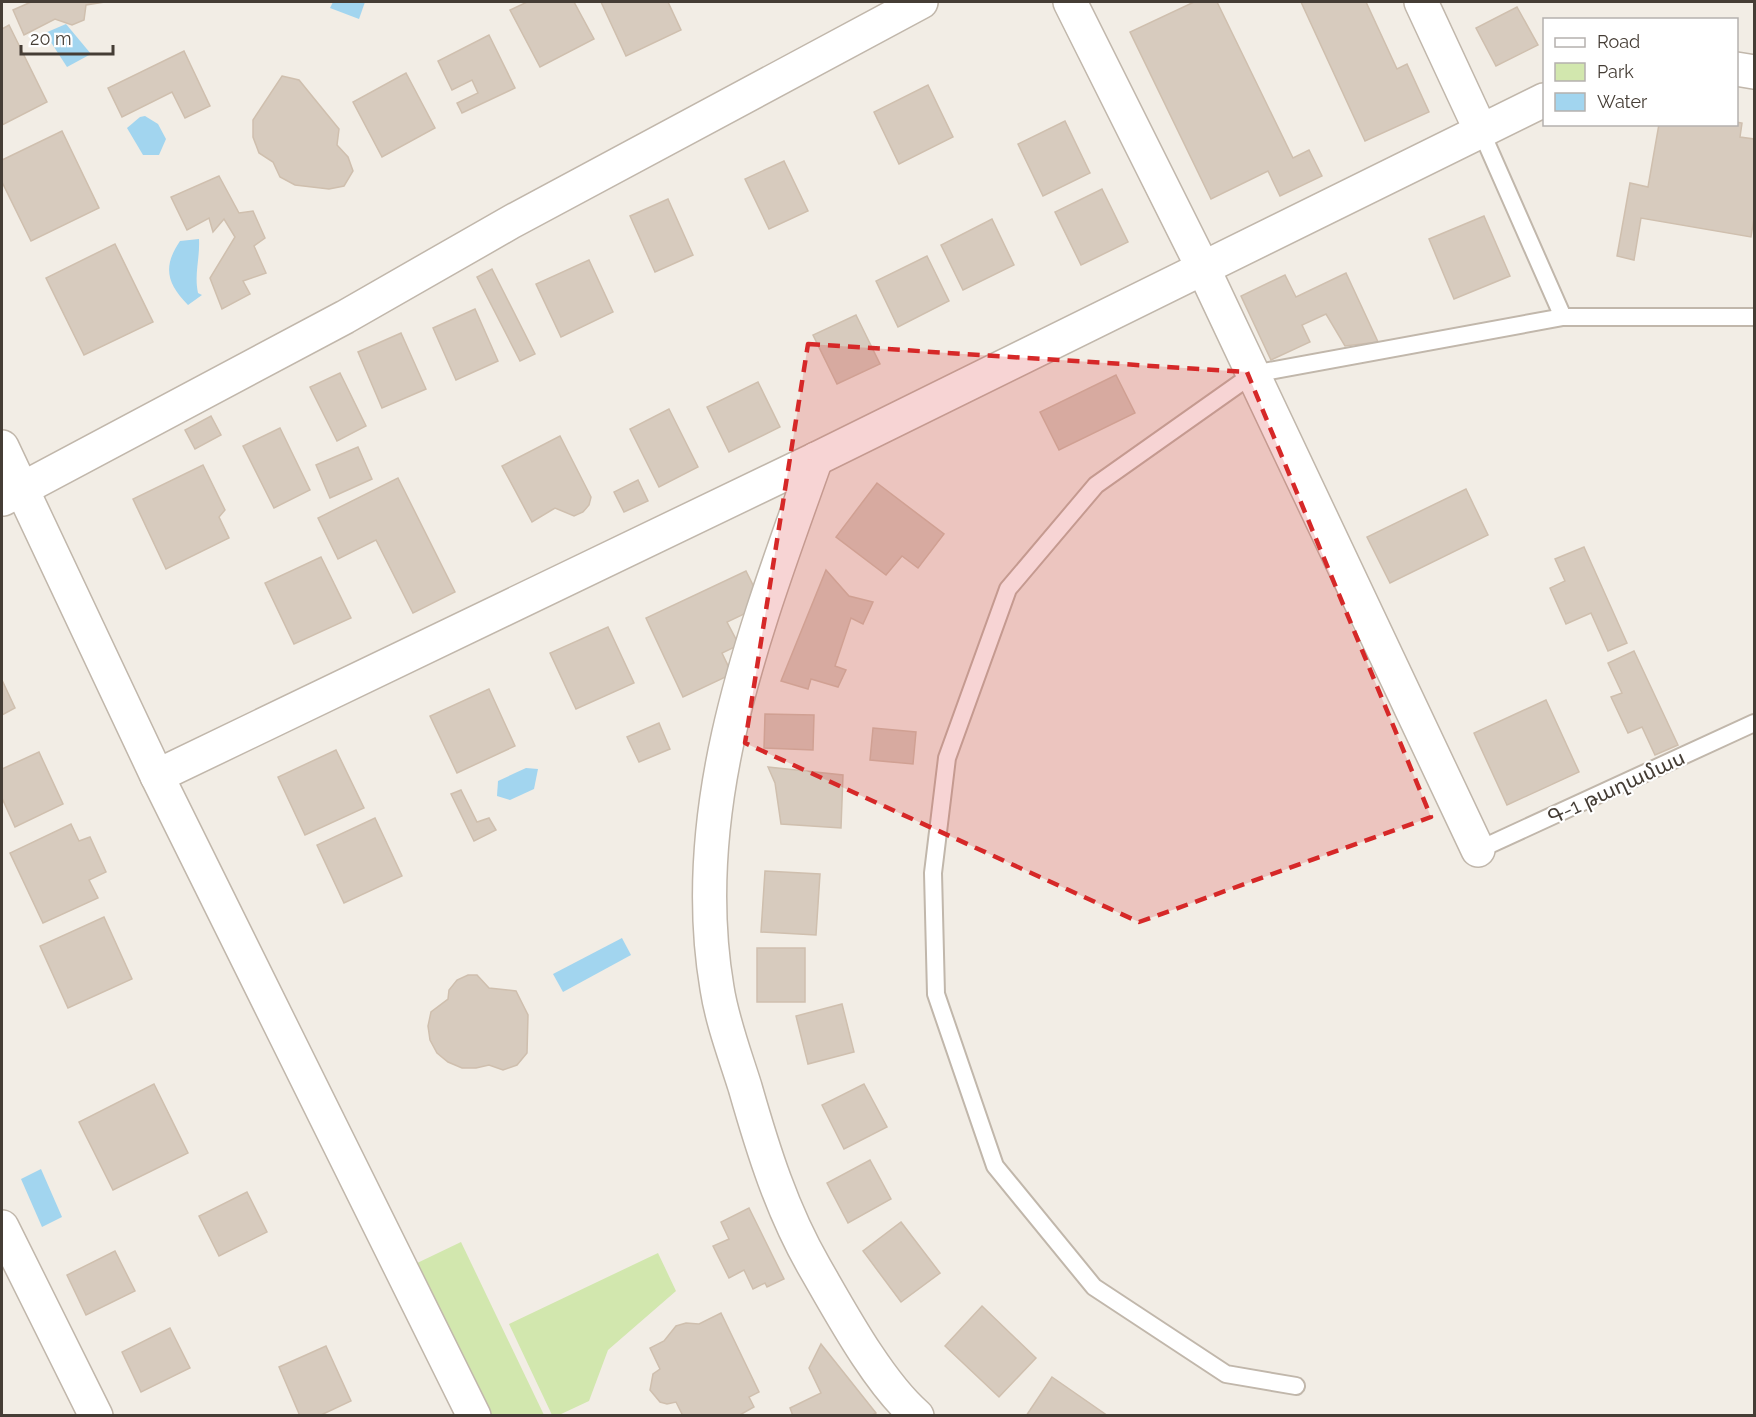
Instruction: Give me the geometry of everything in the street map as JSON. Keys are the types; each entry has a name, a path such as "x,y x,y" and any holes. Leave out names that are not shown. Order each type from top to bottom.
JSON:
{"street":[{"path":"12,494 345,317 511,222 921,2"},
{"path":"1070,2 1203,268 1478,850"},
{"path":"1421,2 1481,131"},
{"path":"1738,69 1755,72"},
{"path":"157,776 816,459 1543,101"},
{"path":"2,447 12,494 157,776 474,1416"},
{"path":"816,459 750,650 718,778 710,895 712,953 717,991 764,1158 799,1239 868,1356 917,1416"},
{"path":"2,1227 96,1416"}],"lane":[{"path":"1481,131 1563,316"},
{"path":"1296,1386 1226,1374 1094,1287 995,1166 936,994 933,873 947,758 1008,588 1096,484 1253,374 1563,316 1755,317"},
{"name":"Գ-1 թաղամաս","path":"1478,850 1755,723"}],"highlighted area":[{"path":"808,344 1247,372 1431,817 1139,922 745,743"}],"green space":[{"path":"461,1242 544,1415 484,1415 413,1265"},
{"path":"658,1253 676,1291 608,1350 589,1401 559,1415 552,1415 509,1324"}],"water":[{"path":"333,2 365,2 359,19 330,8"},
{"path":"66,24 91,54 67,67 45,33"},
{"path":"145,116 158,124 166,139 159,155 143,155 127,128 140,117"},
{"path":"199,239 197,286 198,293 202,295 188,305 171,282 169,266 180,241"},
{"path":"526,768 538,769 534,789 510,800 497,796 498,781"},
{"path":"622,938 631,955 563,992 553,974"},
{"path":"41,1169 62,1217 42,1227 21,1179"}],"building":[{"path":"31,2 105,2 86,5 84,20 72,25 55,19 24,35 13,10"},
{"path":"527,2 574,2 594,39 540,67 510,10"},
{"path":"601,2 668,2 681,30 626,56"},
{"path":"1194,2 1217,2 1293,158 1309,150 1322,176 1280,196 1268,171 1211,199 1130,32"},
{"path":"1301,2 1366,2 1397,69 1407,64 1429,112 1365,141"},
{"path":"1517,7 1538,45 1496,66 1476,28"},
{"path":"9,25 47,102 2,125 2,29"},
{"path":"489,35 515,88 462,113 457,103 478,93 472,80 452,90 438,61"},
{"path":"184,51 210,106 185,118 172,92 122,117 108,88"},
{"path":"406,73 435,128 382,157 353,102"},
{"path":"282,76 299,80 339,129 337,145 348,157 353,171 344,186 329,189 295,185 280,177 273,162 259,153 253,137 253,120"},
{"path":"928,85 953,137 899,164 874,112"},
{"path":"1065,121 1090,173 1043,196 1018,144"},
{"path":"1738,122 1742,123 1740,137 1754,139 1754,218 1751,237 1641,218 1634,260 1617,256 1630,183 1648,187 1659,126 1738,126"},
{"path":"62,131 99,208 31,241 2,182 2,160"},
{"path":"784,161 808,211 769,229 745,179"},
{"path":"219,176 239,213 253,211 265,238 254,246 266,273 243,281 250,294 222,309 210,278 235,237 224,219 213,232 209,218 187,230 171,197"},
{"path":"1102,189 1128,242 1081,265 1055,212"},
{"path":"668,199 693,255 655,272 630,216"},
{"path":"1484,216 1510,276 1454,299 1429,239"},
{"path":"992,219 1014,265 963,290 941,245"},
{"path":"115,244 153,322 84,355 46,278"},
{"path":"927,256 949,301 898,327 876,281"},
{"path":"589,260 613,312 561,337 536,284"},
{"path":"492,269 535,354 520,361 477,277"},
{"path":"1346,273 1378,342 1345,346 1326,314 1302,325 1310,342 1271,360 1241,296 1285,275 1296,297"},
{"path":"475,309 498,361 456,380 433,328"},
{"path":"856,315 880,364 837,384 813,335"},
{"path":"401,333 426,389 382,408 358,352"},
{"path":"340,373 366,426 337,441 310,387"},
{"path":"1116,375 1135,413 1059,450 1040,412"},
{"path":"758,382 780,427 729,452 707,407"},
{"path":"669,409 698,467 659,487 630,429"},
{"path":"211,416 221,435 195,449 185,430"},
{"path":"280,428 310,490 274,508 243,446"},
{"path":"560,436 591,497 589,505 583,512 574,516 555,508 532,522 502,466"},
{"path":"358,447 372,479 330,498 316,465"},
{"path":"203,465 225,510 219,517 229,538 166,569 133,499"},
{"path":"398,478 455,592 413,613 376,540 338,559 318,518"},
{"path":"638,480 648,501 624,512 614,492"},
{"path":"877,483 944,534 918,568 902,556 886,575 836,537"},
{"path":"1466,489 1488,535 1390,583 1367,537"},
{"path":"1584,547 1627,643 1608,651 1591,613 1566,624 1550,588 1565,581 1555,559"},
{"path":"321,557 351,618 294,644 265,583"},
{"path":"826,570 849,596 873,602 863,624 851,618 835,666 846,670 838,687 811,679 808,689 781,681"},
{"path":"746,571 763,605 727,622 739,645 722,653 732,674 683,697 646,618"},
{"path":"608,627 634,683 576,709 550,653"},
{"path":"1634,651 1678,745 1655,755 1642,727 1628,733 1611,697 1622,693 1608,663"},
{"path":"2,680 15,708 2,715"},
{"path":"489,689 515,746 457,773 430,716"},
{"path":"1546,700 1579,772 1507,805 1474,733"},
{"path":"765,714 814,715 813,750 764,748"},
{"path":"659,723 670,749 639,762 627,737"},
{"path":"873,728 916,732 913,764 870,760"},
{"path":"336,750 364,808 305,835 278,777"},
{"path":"39,752 63,804 15,827 2,798 2,769"},
{"path":"768,767 843,775 841,828 781,824 775,783"},
{"path":"461,790 477,822 489,818 496,830 474,841 451,794"},
{"path":"375,818 402,876 344,903 317,845"},
{"path":"71,824 79,841 90,837 106,872 89,880 98,898 43,923 10,853"},
{"path":"765,871 820,874 816,935 761,932"},
{"path":"104,917 132,979 68,1008 40,946"},
{"path":"757,948 805,948 805,1002 757,1002"},
{"path":"468,975 477,975 489,988 516,991 528,1015 527,1053 517,1065 503,1070 489,1065 462,1068 448,1062 437,1053 430,1040 428,1026 431,1012 448,999 449,990 457,980"},
{"path":"842,1004 854,1052 808,1064 796,1016"},
{"path":"154,1084 188,1153 113,1190 79,1122"},
{"path":"864,1084 887,1127 844,1149 822,1105"},
{"path":"870,1160 891,1199 848,1223 827,1183"},
{"path":"247,1192 267,1232 219,1256 199,1216"},
{"path":"749,1208 784,1279 767,1287 765,1283 753,1289 744,1270 729,1278 713,1246 729,1239 721,1222"},
{"path":"901,1222 940,1273 901,1302 863,1251"},
{"path":"115,1251 135,1291 86,1315 67,1275"},
{"path":"982,1306 1036,1358 999,1397 945,1346"},
{"path":"721,1313 759,1392 749,1397 754,1407 738,1416 683,1416 676,1402 667,1404 660,1402 650,1390 653,1374 660,1369 650,1348 664,1341 676,1326 686,1323 699,1324"},
{"path":"170,1328 190,1368 141,1392 122,1352"},
{"path":"821,1344 876,1413 870,1416 793,1416 790,1408 821,1393 809,1368"},
{"path":"326,1346 351,1401 319,1416 300,1416 279,1367"},
{"path":"1052,1377 1108,1416 1026,1416"}]}
